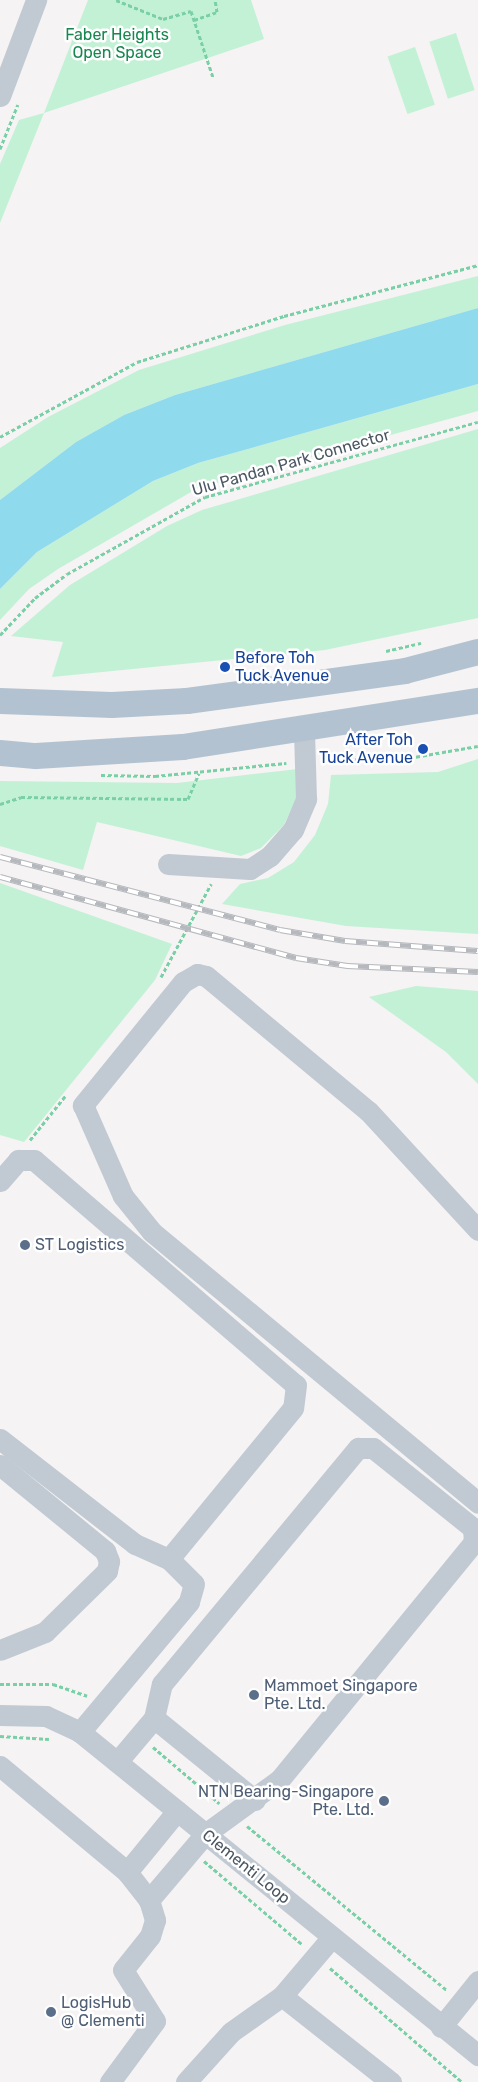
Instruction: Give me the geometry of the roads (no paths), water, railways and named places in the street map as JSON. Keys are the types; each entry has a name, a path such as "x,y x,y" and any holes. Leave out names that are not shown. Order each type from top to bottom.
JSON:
{"main road":[{"path":"0,701 43,704 187,701 405,671 478,652"},
{"path":"0,753 36,756 183,748 304,730 478,700"}],"street":[{"path":"0,96 36,0"},
{"path":"168,864 216,869 250,869 293,830 306,799 304,730"},
{"path":"478,1230 368,1112 206,976 197,974 183,982 84,1105 123,1196 152,1232 478,1503"},
{"path":"0,1181 18,1160 34,1160 296,1385 293,1408 169,1559"},
{"path":"0,1439 135,1544 169,1559 194,1584 189,1602 80,1732"},
{"path":"117,1762 154,1718 162,1684 358,1448 373,1448 473,1528 474,1542 279,1780 255,1800 205,1834 149,1900"},
{"path":"0,1465 104,1551 109,1561 106,1570 45,1632 0,1650"},
{"name":"Clementi Loop","path":"0,1715 46,1716 80,1732 478,2055"},
{"path":"154,1718 255,1800"},
{"path":"0,1766 127,1872 149,1900 155,1920 150,1936 123,1970 155,2021 110,2082"},
{"path":"127,1872 177,1811"},
{"path":"186,2082 231,2032 282,1996 332,1938"},
{"path":"441,2026 477,1983"},
{"path":"282,1996 391,2082"}],"water":[{"path":"478,308 478,384 198,463 153,481 37,552 0,589 0,500 76,442 124,415 175,395"}],"railway":[{"path":"0,857 280,930 345,941 478,951"},
{"path":"0,877 296,958 347,966 478,972"}],"place":[{"name":"Before Toh Tuck Avenue","path":"225,667"},
{"name":"After Toh Tuck Avenue","path":"423,749"},
{"name":"ST Logistics","path":"25,1245"},
{"name":"Mammoet Singapore Pte. Ltd.","path":"254,1695"},
{"name":"NTN Bearing-Singapore Pte. Ltd.","path":"384,1801"},
{"name":"LogisHub @ Clementi","path":"51,2012"}],"park label":[{"name":"Faber Heights Open Space","path":"117,44"}]}
